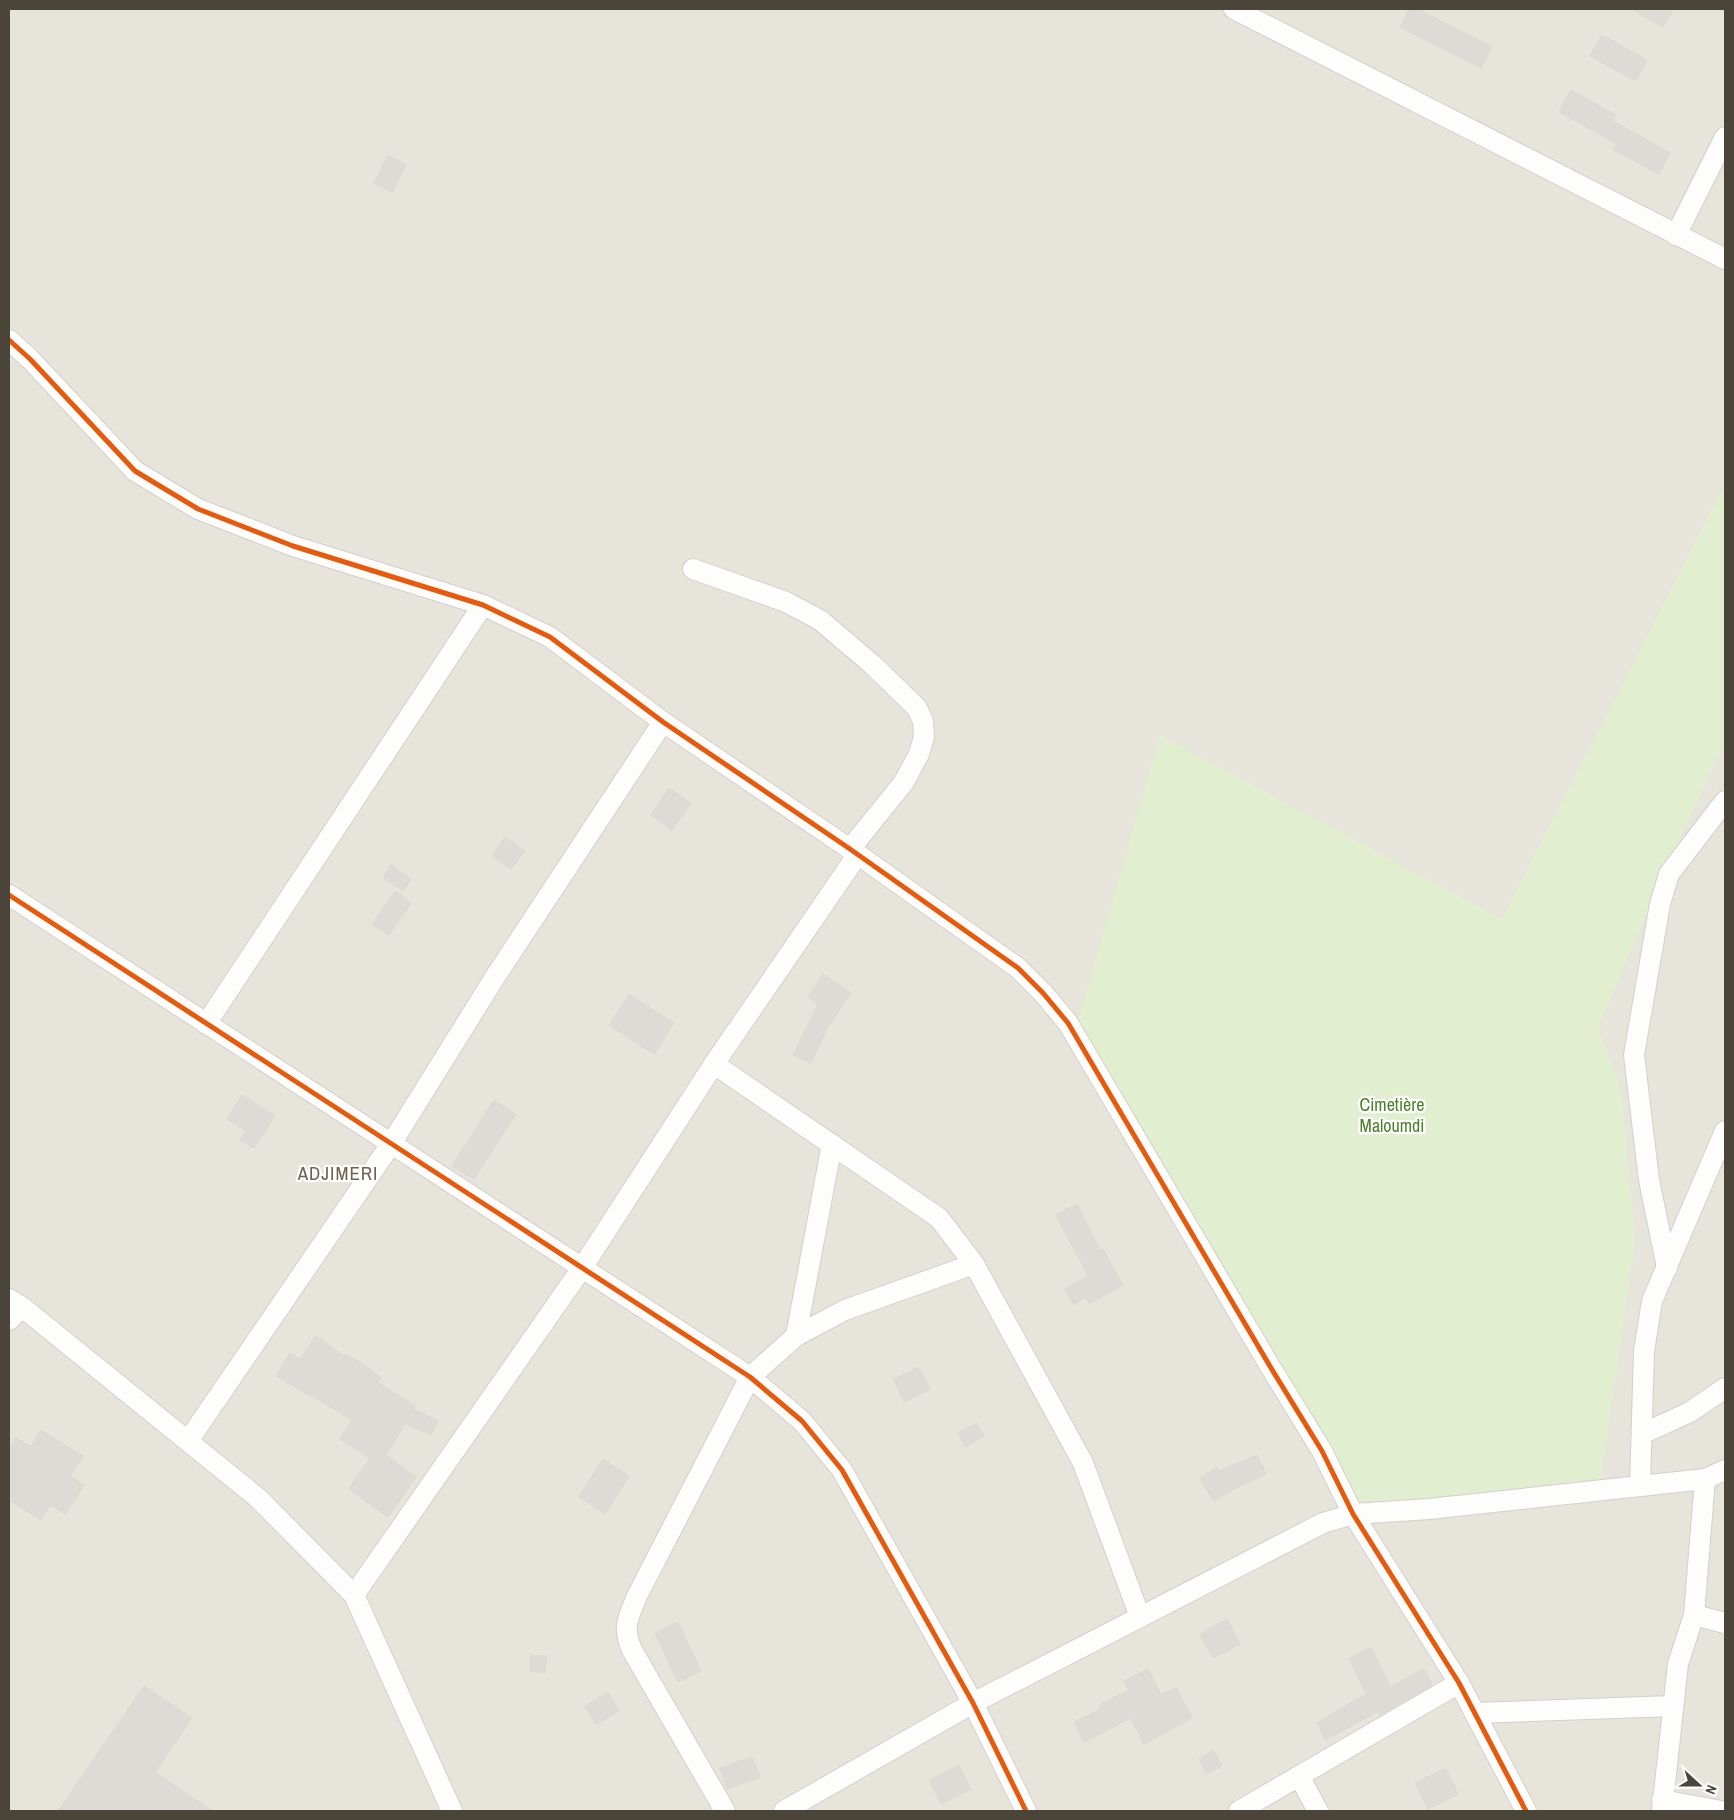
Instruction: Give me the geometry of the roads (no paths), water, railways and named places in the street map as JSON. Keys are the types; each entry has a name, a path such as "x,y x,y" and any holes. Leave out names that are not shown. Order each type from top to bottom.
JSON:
{"street":[{"path":"1234,9 1725,259"},
{"path":"1676,235 1725,137"},
{"path":"9,340 30,359 135,471 198,509 293,546 483,605 550,637 663,722 854,851 1018,968 1043,993 1068,1024 1322,1451 1352,1514 1459,1683 1526,1811"},
{"path":"354,1595 582,1268 854,851 904,782 919,754 924,737 923,721 917,708 873,665 820,620 786,602 692,569"},
{"path":"206,1024 483,605"},
{"path":"188,1441 391,1144 495,977 663,722"},
{"path":"1667,1268 1648,1180 1634,1055 1660,904 1669,874 1725,801"},
{"path":"9,895 750,1377 802,1421 842,1470 973,1703 1026,1811"},
{"path":"714,1064 940,1218 974,1264 1082,1463 1140,1617"},
{"path":"1640,1486 1644,1351 1652,1301 1725,1130"},
{"path":"796,1336 832,1144"},
{"path":"725,1811 632,1650 627,1638 625,1628 637,1596 750,1377 796,1336 845,1310 974,1264"},
{"path":"13,1309 188,1441 258,1498 354,1595 452,1811"},
{"path":"1642,1434 1690,1412 1725,1388"},
{"path":"784,1811 973,1703 1323,1524 1352,1514 1429,1509 1705,1479 1725,1470"},
{"path":"1705,1479 1694,1615 1678,1664 1662,1806 1721,1811"},
{"path":"1694,1615 1725,1623"},
{"path":"1240,1811 1459,1683"},
{"path":"1475,1713 1673,1706"},
{"path":"1300,1776 1318,1811"}],"district":[{"name":"ADJIMERI","path":"338,1173"}],"park label":[{"name":"Cimetière Maloumdi","path":"1392,1115"}]}
